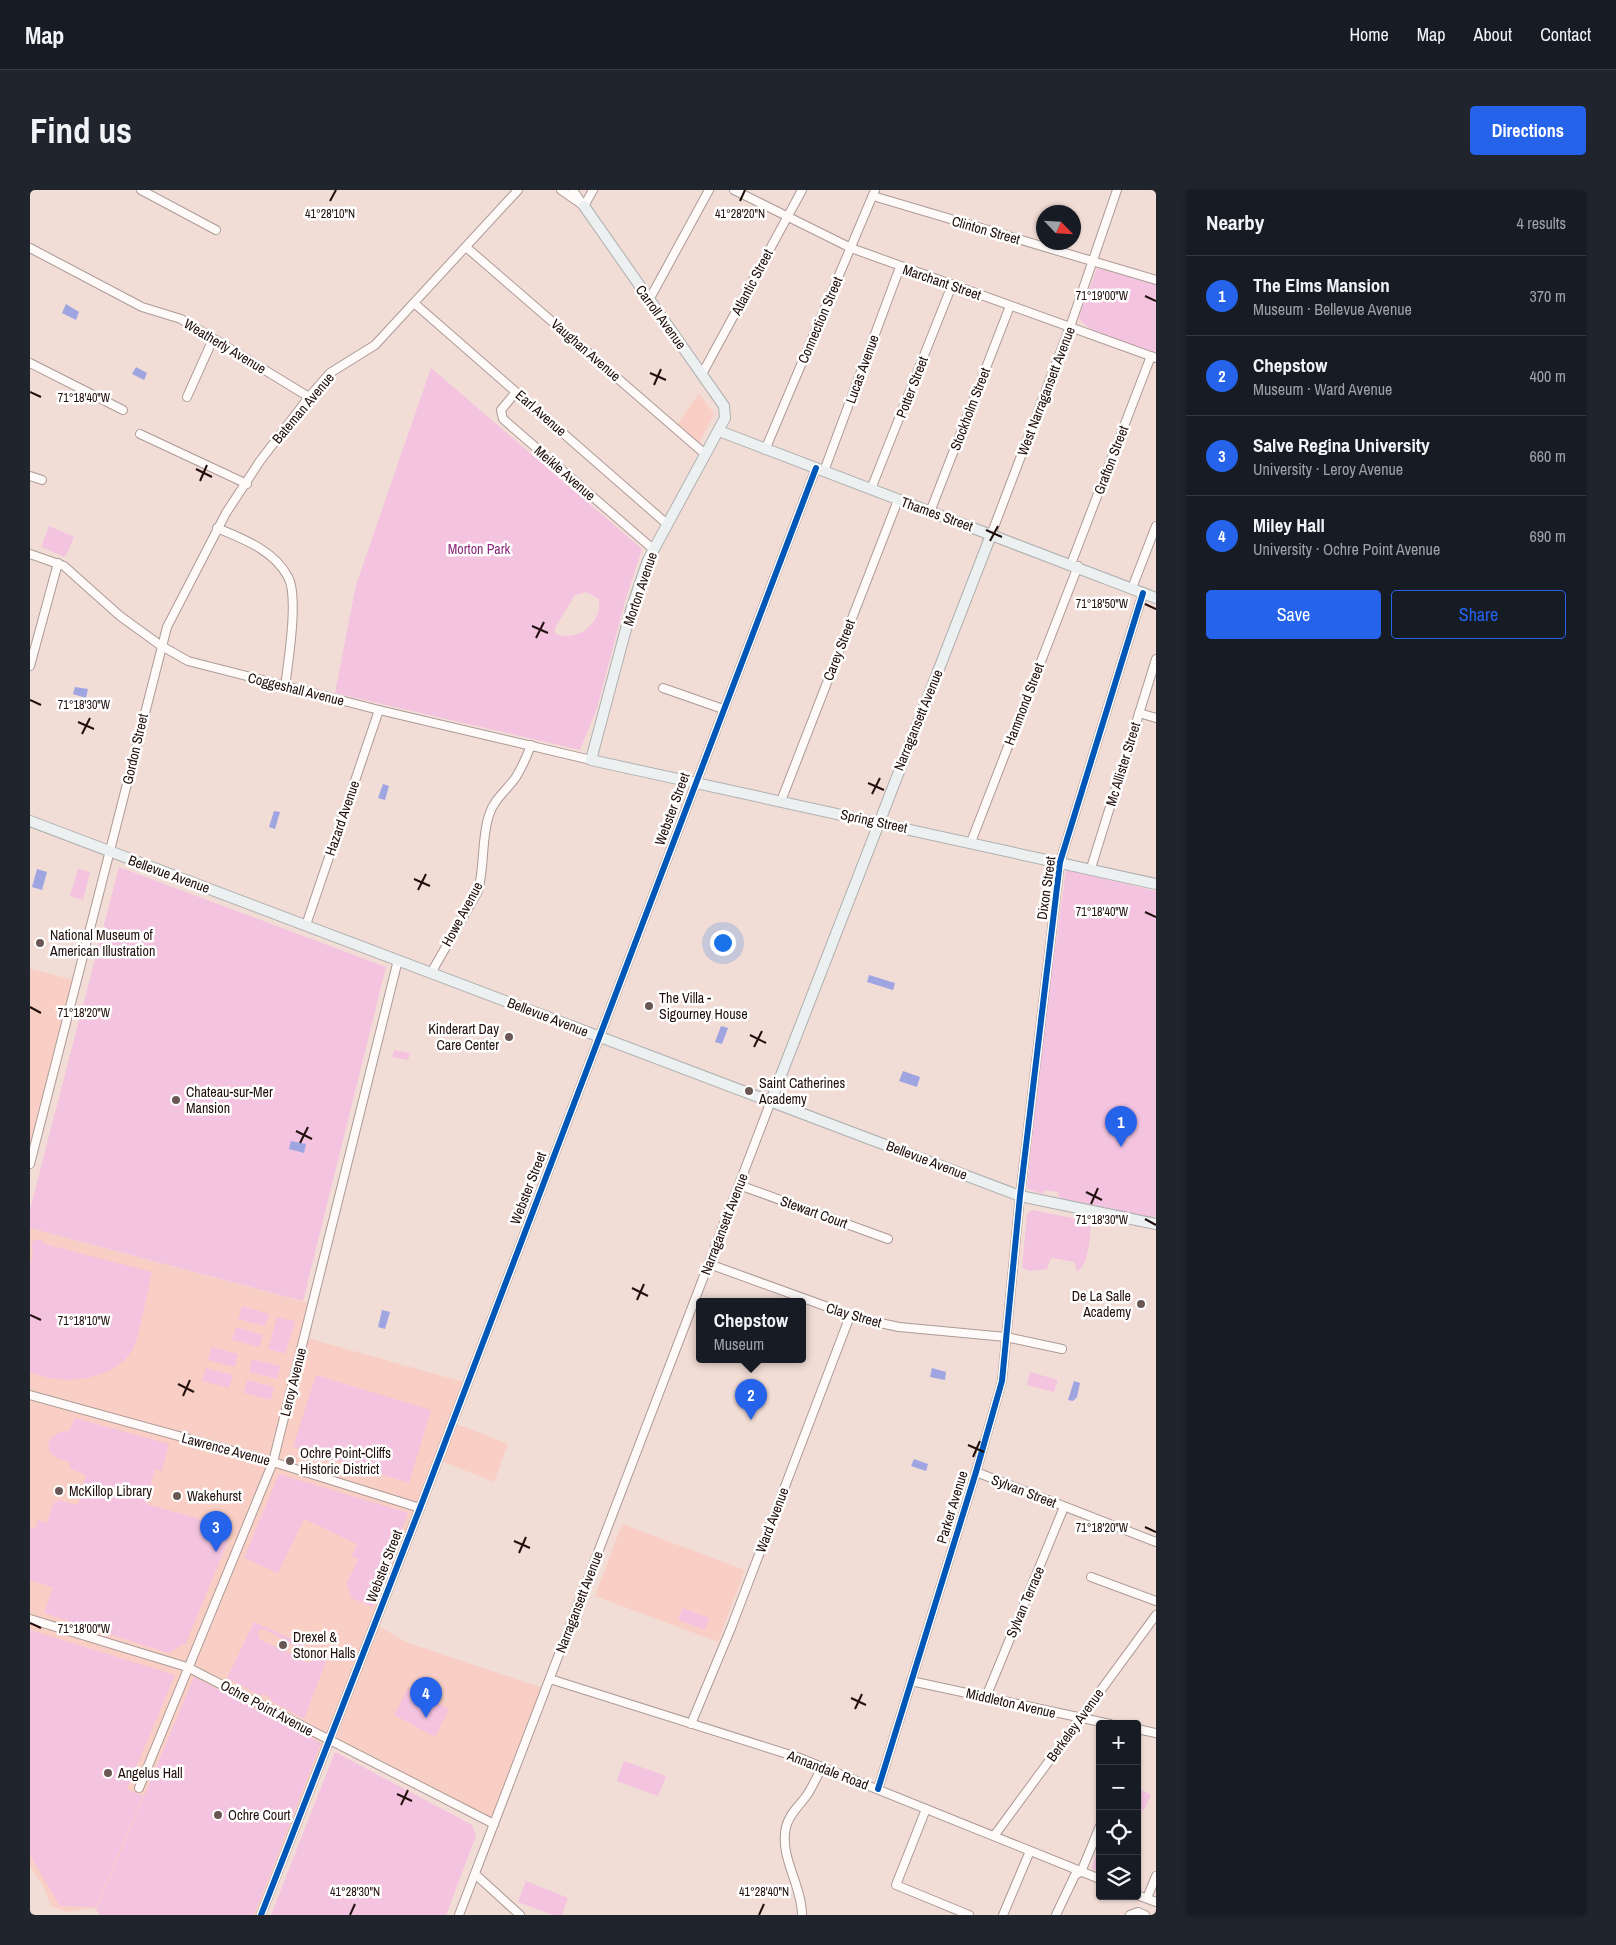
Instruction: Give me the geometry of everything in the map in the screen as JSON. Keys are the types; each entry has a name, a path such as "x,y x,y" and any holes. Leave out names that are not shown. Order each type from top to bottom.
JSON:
{"main road":[{"name":"Carroll Avenue","path":"584,206 724,406 725,418 719,431"},
{"name":"Morton Avenue","path":"591,760 630,610 653,549 719,431"},
{"name":"Thames Street","path":"719,431 765,450 1074,565 1156,598"},
{"name":"Narragansett Avenue","path":"771,1101 991,535"},
{"name":"Spring Street","path":"591,760 1091,868 1156,884"},
{"name":"Bellevue Avenue","path":"30,821 1020,1196 1156,1224"}],"street":[{"path":"141,190 216,230"},
{"name":"Bateman Avenue","path":"160,646 166,627 217,528 260,461 310,397 330,373 375,345 518,190"},
{"name":"Carroll Avenue","path":"560,190 584,206"},
{"name":"Carroll Avenue","path":"573,190 584,206"},
{"path":"584,206 593,190"},
{"path":"649,300 709,190"},
{"name":"Marchant Street","path":"734,190 787,218 851,248 1153,357"},
{"name":"Atlantic Street","path":"702,374 802,190"},
{"name":"West Narragansett Avenue","path":"991,535 1070,327 1117,190"},
{"name":"Clinton Street","path":"874,193 1156,280"},
{"name":"Connection Street","path":"765,450 874,193"},
{"name":"Vaughan Avenue","path":"466,247 705,454"},
{"name":"Weatherly Avenue","path":"30,248 142,307 181,319 310,397"},
{"name":"Lucas Avenue","path":"820,470 900,267"},
{"name":"Potter Street","path":"872,489 952,285"},
{"name":"Earl Avenue","path":"414,303 668,524"},
{"name":"Stockholm Street","path":"930,512 1010,306"},
{"path":"187,397 213,340"},
{"name":"Grafton Street","path":"1074,565 1153,357"},
{"path":"30,363 123,410"},
{"name":"Meikle Avenue","path":"516,392 501,410 503,419 653,549"},
{"path":"140,434 247,484"},
{"name":"Webster Street","path":"260,1915 420,1508 695,782 820,470"},
{"path":"30,476 42,480"},
{"name":"Carey Street","path":"781,801 898,500"},
{"path":"1132,588 1156,526"},
{"path":"217,528 242,538 265,551 289,577 292,601 285,687"},
{"name":"Coggeshall Avenue","path":"30,554 58,563 120,616 160,646 188,661 285,687 591,760"},
{"path":"30,666 58,563"},
{"name":"Hammond Street","path":"971,842 1074,565"},
{"name":"Dixon Street","path":"1020,1196 1060,862 1143,593"},
{"name":"Gordon Street","path":"30,1164 110,852 160,646"},
{"name":"Mc Allister Street","path":"1091,868 1156,659"},
{"path":"663,688 723,710"},
{"name":"Hazard Avenue","path":"306,925 379,710"},
{"path":"1139,713 1156,718"},
{"name":"Howe Avenue","path":"431,972 478,891 482,876 486,826 490,813 495,802 515,778 531,745"},
{"name":"Leroy Avenue","path":"139,1788 273,1462 398,960"},
{"name":"Narragansett Avenue","path":"459,1915 771,1101"},
{"name":"Stewart Court","path":"739,1185 888,1239"},
{"name":"Parker Avenue","path":"878,1789 976,1472 1002,1381 1020,1196"},
{"name":"Clay Street","path":"709,1264 801,1298"},
{"name":"Clay Street","path":"806,1300 850,1316 899,1327 1006,1337 1062,1349"},
{"name":"Ward Avenue","path":"691,1724 731,1628 850,1316"},
{"name":"Lawrence Avenue","path":"30,1395 273,1462 420,1508"},
{"name":"Sylvan Street","path":"976,1472 1156,1542"},
{"name":"Sylvan Terrace","path":"986,1697 1064,1507"},
{"path":"1091,1577 1156,1601"},
{"name":"Berkeley Avenue","path":"994,1836 1156,1615"},
{"name":"Ochre Point Avenue","path":"30,1619 188,1667 494,1824"},
{"name":"Annandale Road","path":"550,1679 822,1767 1096,1878"},
{"name":"Middleton Avenue","path":"911,1681 1096,1721"},
{"path":"1153,1732 1156,1723"},
{"path":"802,1915 800,1899 786,1849 785,1834 788,1820 811,1789 822,1767"},
{"path":"926,1809 896,1884 969,1915"},
{"path":"1056,1915 1075,1875 1081,1872 1096,1836"},
{"path":"1003,1915 1030,1851"},
{"path":"475,1874 520,1915"},
{"path":"1147,1898 1156,1876"},
{"path":"1141,1896 1156,1902"},
{"path":"1130,1915 1138,1912 1145,1915"}],"shaded area":[{"path":"699,393 714,414 698,446 676,427"},
{"path":"30,969 78,981 30,1164"},
{"path":"30,1228 312,1304 304,1337 467,1383 452,1422 508,1444 494,1482 438,1460 375,1624 406,1642 546,1689 494,1824 330,1741 261,1915 103,1915 99,1910 92,1908 67,1912 51,1906 42,1884 30,1866"},
{"path":"622,1524 745,1570 718,1642 595,1596"}],"green space":[{"path":"1097,268 1156,285 1156,352 1100,333 1083,323 1079,317"},
{"name":"Morton Park","path":"431,368 642,549 625,601 597,708 580,750 335,693 356,585","holes":["586,592 599,599 597,616 586,629 571,636 562,636 554,633 556,626 575,595"]},
{"path":"49,526 74,537 65,557 41,547"},
{"path":"119,867 386,967 303,1301 30,1228 30,1209"},
{"path":"78,869 90,872 83,900 70,896"},
{"path":"1066,870 1156,891 1156,1214 1153,1218 1060,1198 1058,1192 1045,1190 1043,1194 1027,1189 1041,1051"},
{"path":"394,1050 410,1053 408,1060 392,1057"},
{"path":"1032,1210 1092,1222 1087,1256 1077,1272 1074,1262 1053,1258 1050,1260 1047,1269 1031,1271 1022,1268 1027,1214"},
{"path":"40,1239 45,1244 152,1272 135,1345 123,1361 112,1369 99,1375 70,1380 56,1379 30,1372 30,1266 33,1251 31,1246 33,1241"},
{"path":"242,1306 269,1314 265,1326 238,1319"},
{"path":"277,1317 295,1321 285,1354 268,1349"},
{"path":"236,1327 263,1335 259,1347 232,1340"},
{"path":"211,1347 238,1354 235,1367 208,1360"},
{"path":"252,1359 280,1366 277,1379 249,1372"},
{"path":"206,1368 233,1375 229,1388 202,1381"},
{"path":"1030,1372 1058,1380 1054,1392 1027,1385"},
{"path":"316,1375 431,1410 409,1483 293,1447"},
{"path":"247,1380 274,1387 271,1400 244,1393"},
{"path":"75,1418 169,1444 162,1471 155,1469 146,1504 207,1521 232,1531 186,1643 168,1653 44,1613 53,1587 30,1580 30,1527 35,1529 38,1520 47,1523 53,1504 59,1500 78,1505 81,1495 87,1496 89,1487 83,1485 86,1475 69,1468 70,1462 52,1454 48,1445 56,1434 69,1431"},
{"path":"279,1474 408,1513 373,1607 351,1598 347,1583 358,1559 352,1556 357,1544 304,1519 278,1573 244,1558"},
{"path":"683,1608 709,1618 705,1630 678,1620"},
{"path":"254,1622 305,1645 302,1650 264,1629 260,1629 257,1634 260,1636 259,1639 298,1657 300,1660 309,1663 314,1657 316,1658 319,1652 328,1656 304,1719 271,1701 270,1697 263,1694 261,1696 227,1678"},
{"path":"30,1630 175,1675 127,1789 143,1796 96,1907 60,1906 30,1855"},
{"path":"194,1677 321,1743 254,1915 100,1915 96,1910"},
{"path":"408,1688 449,1709 435,1737 394,1715"},
{"path":"335,1752 472,1825 476,1836 446,1915 271,1915"},
{"path":"624,1761 666,1776 658,1796 617,1781"},
{"path":"1142,1790 1151,1795 1144,1810 1141,1808"},
{"path":"1096,1856 1096,1871 1091,1868"},
{"path":"526,1881 568,1898 562,1915 553,1915 518,1902"}],"water":[{"path":"66,304 79,312 76,320 62,313"},
{"path":"136,367 147,373 144,380 132,374"},
{"path":"75,687 88,689 86,698 73,694"},
{"path":"383,784 389,786 385,800 378,798"},
{"path":"274,811 280,812 275,829 269,827"},
{"path":"37,869 47,872 42,890 32,887"},
{"path":"869,975 895,983 893,990 867,982"},
{"path":"721,1026 728,1028 722,1044 715,1042"},
{"path":"903,1071 920,1077 917,1087 899,1081"},
{"path":"291,1141 306,1144 304,1153 289,1149"},
{"path":"382,1310 390,1312 385,1329 378,1327"},
{"path":"932,1368 946,1372 945,1380 930,1377"},
{"path":"1074,1381 1080,1383 1077,1397 1073,1401 1068,1400"},
{"path":"914,1459 928,1464 926,1471 911,1466"}],"cycle path":[{"path":"261,1915 420,1508 816,468"},
{"path":"878,1789 976,1472 1002,1381 1020,1196 1060,862 1143,593"}],"place":[{"name":"National Museum of American Illustration","path":"40,943"},
{"name":"The Villa - Sigourney House","path":"649,1006"},
{"name":"Kinderart Day Care Center","path":"509,1037"},
{"name":"Saint Catherines Academy","path":"749,1091"},
{"name":"Chateau-sur-Mer Mansion","path":"176,1100"},
{"name":"The Elms Mansion","path":"1121,1147"},
{"name":"De La Salle Academy","path":"1141,1304"},
{"name":"Chepstow","path":"751,1420"},
{"name":"Ochre Point-Cliffs Historic District","path":"290,1461"},
{"name":"McKillop Library","path":"59,1491"},
{"name":"Wakehurst","path":"177,1496"},
{"name":"Salve Regina University","path":"216,1552"},
{"name":"Drexel & Stonor Halls","path":"283,1645"},
{"name":"Miley Hall","path":"426,1718"},
{"name":"Angelus Hall","path":"108,1773"},
{"name":"Ochre Court","path":"218,1815"}]}
